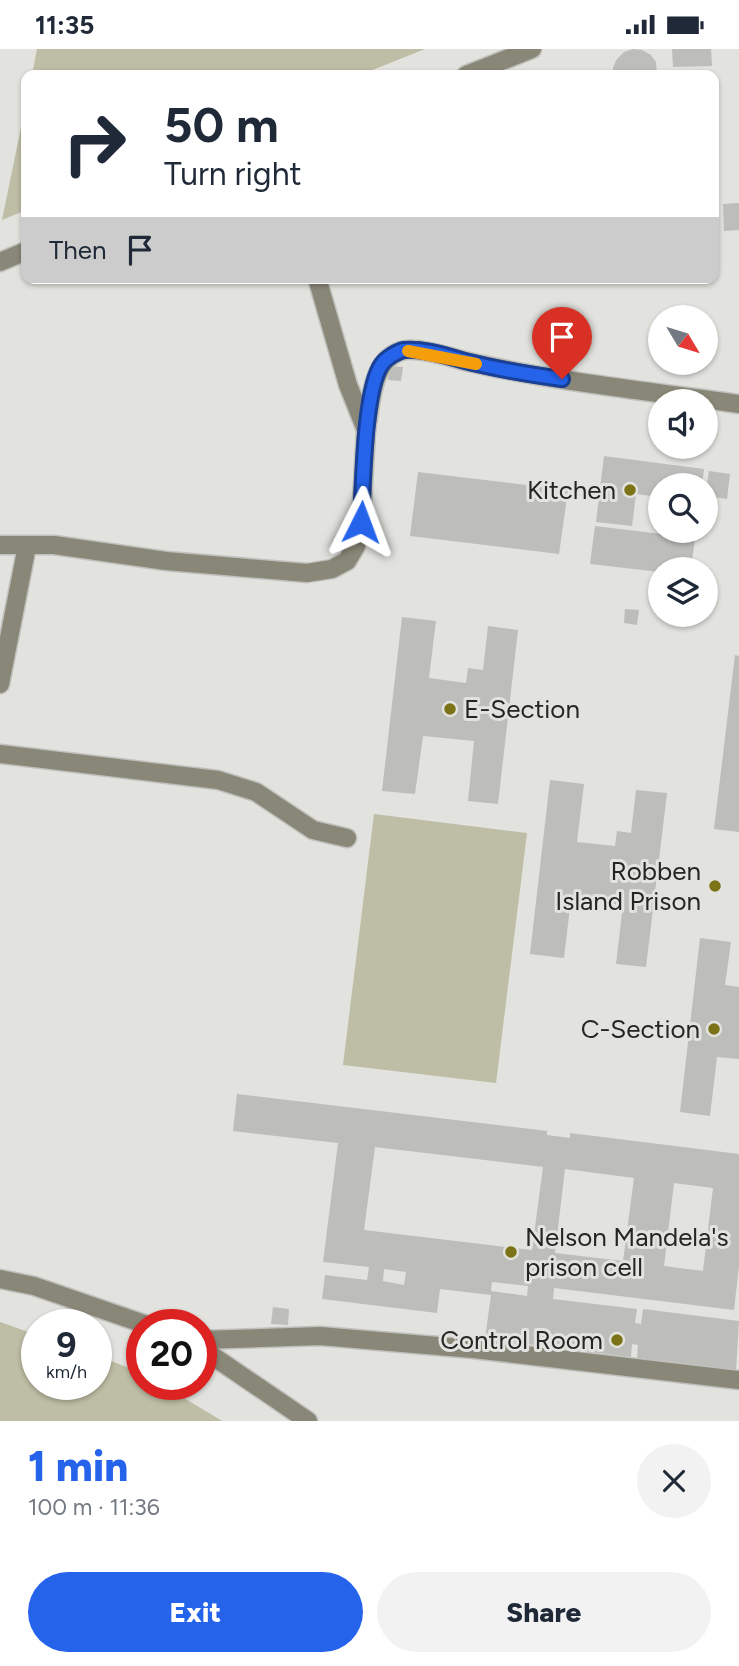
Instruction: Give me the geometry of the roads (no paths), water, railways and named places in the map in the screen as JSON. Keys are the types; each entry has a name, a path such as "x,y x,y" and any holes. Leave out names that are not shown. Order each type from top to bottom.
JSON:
{"street":[{"path":"479,70 532,49"},
{"path":"0,262 21,253"},
{"path":"319,284 348,385 366,430"},
{"path":"0,545 54,545 254,570 307,573 332,569 347,561 356,546 361,522 366,430 375,385 382,364 403,350 425,352 511,372 739,404"},
{"path":"0,684 27,545"},
{"path":"0,754 218,780 256,792 313,830 347,838"},
{"path":"0,1279 34,1286 126,1318"},
{"path":"217,1339 320,1336 473,1349 739,1380"},
{"path":"217,1359 308,1421"}],"place":[{"name":"Kitchen","path":"630,490"},
{"name":"E-Section","path":"450,709"},
{"name":"Robben Island Prison","path":"715,886"},
{"name":"C-Section","path":"714,1029"},
{"name":"Nelson Mandela's prison cell","path":"511,1252"},
{"name":"Control Room","path":"617,1340"}]}
